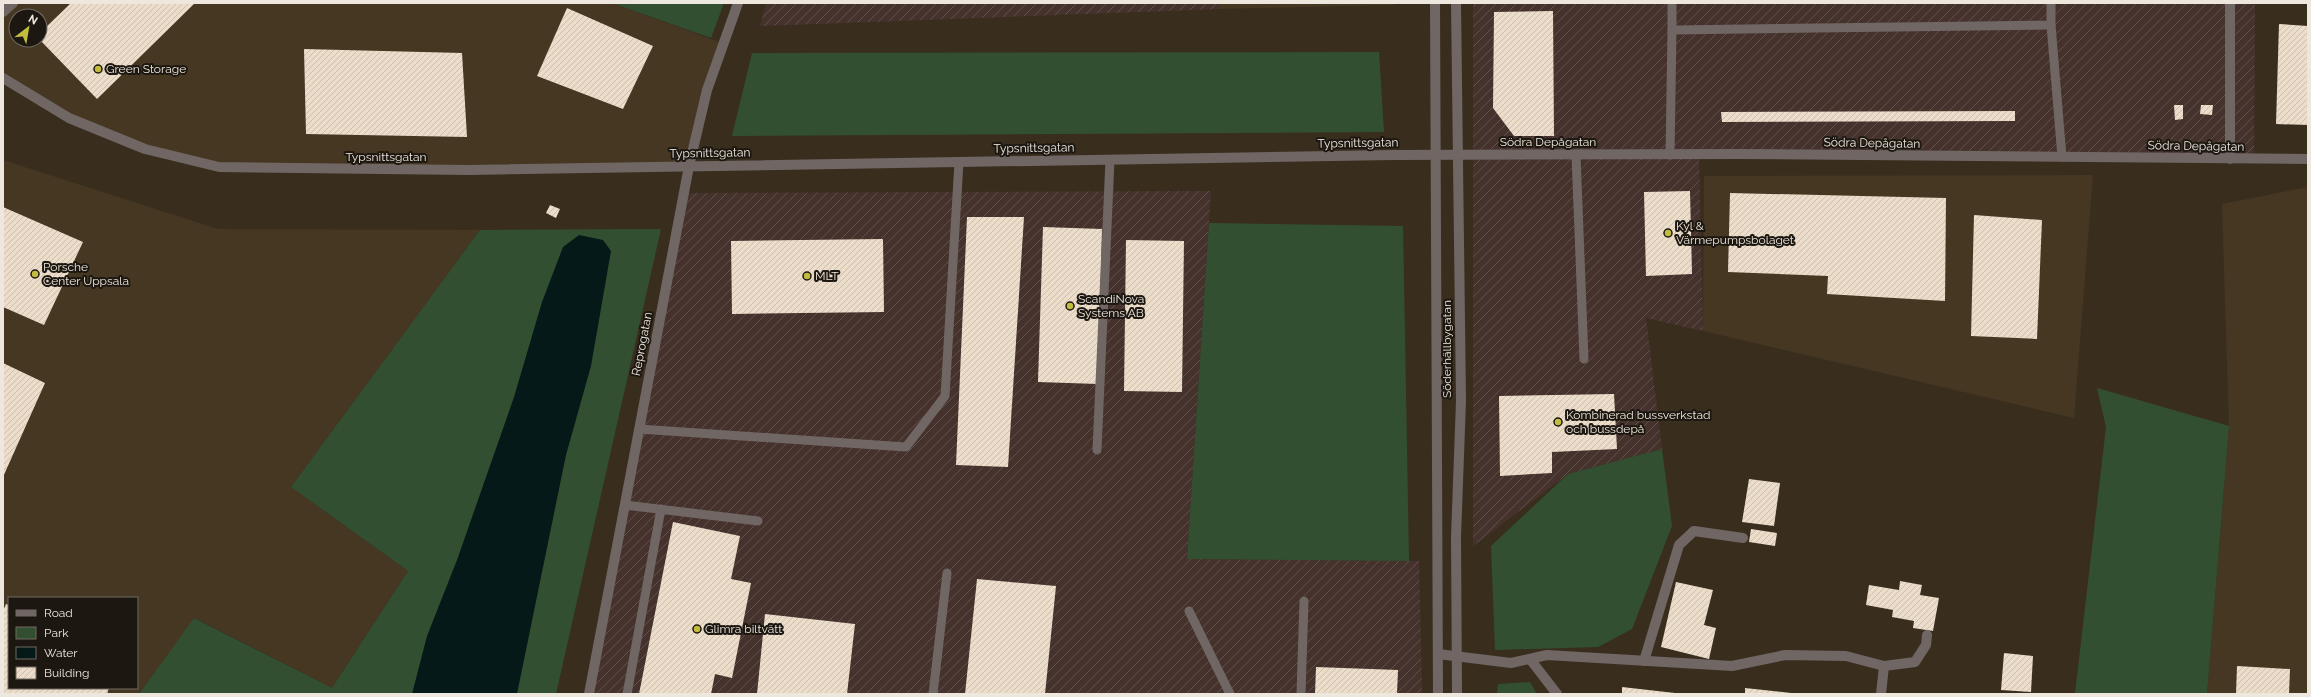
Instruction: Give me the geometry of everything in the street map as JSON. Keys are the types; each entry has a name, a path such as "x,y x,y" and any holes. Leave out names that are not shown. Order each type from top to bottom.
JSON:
{"street":[{"path":"3,12 13,3"},
{"name":"Reprogatan","path":"590,694 689,166 707,90 738,3"},
{"name":"Söderhällbygatan","path":"1435,3 1437,155 1436,560 1438,694"},
{"name":"Söderhällbygatan","path":"1456,3 1461,402 1456,537 1458,657 1457,694"},
{"path":"2230,3 2230,159"},
{"name":"Typsnittsgatan","path":"3,78 69,118 145,149 220,167 469,170 1437,155"},
{"name":"Södra Depågatan","path":"1437,155 2308,159"},
{"path":"1644,661 1680,545 1694,531 1743,538"},
{"path":"1438,654 1511,663 1547,655 1732,666 1785,655 1846,656 1884,666 1915,662 1926,646 1927,635"},
{"path":"1530,659 1557,694"},
{"path":"1881,694 1884,666"}],"lane":[{"path":"1670,155 1672,3"},
{"path":"2051,3 2051,25 2062,158"},
{"path":"1672,30 2051,25"},
{"path":"1576,155 1584,359"},
{"path":"1097,450 1110,160"},
{"path":"639,429 906,447 945,396 959,162"},
{"path":"625,504 758,521"},
{"path":"627,694 661,509"},
{"path":"932,694 947,573"},
{"path":"1301,694 1304,601"},
{"path":"1189,611 1230,694"}],"shaded area":[{"path":"13,3 612,3 722,43 689,166 219,167 145,149 69,118 3,78 3,12"},
{"path":"766,3 1219,3 1219,9 760,26"},
{"path":"1219,3 1394,3 1394,5 1219,9"},
{"path":"1473,3 2255,3 2254,160 1699,157 1703,331 1646,318 1662,449 1568,474 1473,546"},
{"path":"3,160 218,229 480,230 291,487 408,571 332,688 195,618 139,694 3,694"},
{"path":"2093,175 2074,418 1703,331 1704,176"},
{"path":"2308,187 2308,694 2207,694 2229,426 2222,204"},
{"path":"1211,191 1187,559 1419,561 1422,694 589,694 684,193"}],"green space":[{"path":"612,3 724,3 711,38"},
{"path":"1379,52 1384,132 732,136 752,53"},
{"path":"1209,223 1403,226 1409,561 1187,559"},
{"path":"661,229 556,694 139,694 194,618 332,688 408,571 291,487 480,230"},
{"path":"2097,388 2229,426 2207,694 2075,694 2106,427"},
{"path":"1662,449 1672,526 1632,629 1598,647 1495,650 1491,546 1568,474"},
{"path":"1530,682 1537,694 1497,694 1498,684"}],"water":[{"path":"579,235 603,240 611,251 591,366 566,455 517,694 412,694 427,636 457,560 514,397 542,302 563,247"}],"building":[{"name":"Green Storage","path":"71,3 195,3 97,99 48,48 48,25"},
{"path":"567,8 653,46 623,109 537,76"},
{"path":"1553,11 1554,136 1514,136 1493,108 1494,12"},
{"path":"2279,24 2308,26 2308,125 2276,124"},
{"path":"304,49 462,53 467,137 306,134"},
{"path":"2174,105 2183,105 2183,119 2175,120"},
{"path":"2201,105 2213,105 2212,115 2200,114"},
{"path":"2015,111 2015,121 1722,122 1721,112"},
{"name":"Kyl & Värmepumpsbolaget","path":"1690,191 1692,274 1646,276 1644,192"},
{"path":"1730,193 1946,198 1945,301 1827,294 1828,276 1728,272"},
{"path":"550,205 560,209 556,218 546,213"},
{"name":"Porsche Center Uppsala","path":"3,207 83,242 44,325 3,307"},
{"path":"1974,215 2042,220 2037,339 1971,336"},
{"path":"967,217 1024,217 1008,467 956,465"},
{"name":"ScandiNova Systems AB","path":"1043,227 1102,229 1098,384 1038,382"},
{"name":"MLT","path":"883,239 884,312 732,314 731,241"},
{"name":"ScandiNova Systems AB","path":"1126,240 1184,241 1182,392 1124,391"},
{"path":"3,363 45,383 3,477"},
{"name":"Kombinerad bussverkstad och bussdepå","path":"1614,394 1617,449 1552,452 1552,473 1500,476 1499,396"},
{"path":"1749,479 1780,483 1774,526 1742,522"},
{"name":"Glimra biltvätt","path":"673,522 740,536 731,579 751,583 732,678 715,674 711,694 639,694"},
{"path":"1751,529 1777,533 1775,546 1749,542"},
{"path":"977,579 1056,586 1045,694 965,694"},
{"path":"1900,581 1922,585 1920,595 1939,598 1933,631 1913,628 1914,621 1892,617 1893,610 1866,605 1869,585 1899,590"},
{"path":"1676,582 1713,590 1704,625 1716,628 1709,659 1661,647"},
{"path":"6,604 8,605 8,689 109,689 107,694 3,694 3,611"},
{"path":"765,614 855,624 847,694 757,694"},
{"path":"2004,653 2033,656 2031,692 2001,690"},
{"path":"2237,666 2290,669 2289,694 2236,694"},
{"path":"1316,667 1398,670 1397,694 1315,694"},
{"path":"1622,687 1675,693 1675,694 1622,694"},
{"path":"1745,688 1791,693 1791,694 1745,694"}],"place":[{"name":"Green Storage","path":"98,69"},
{"name":"Kyl & Värmepumpsbolaget","path":"1668,233"},
{"name":"Porsche Center Uppsala","path":"35,274"},
{"name":"MLT","path":"807,276"},
{"name":"ScandiNova Systems AB","path":"1070,306"},
{"name":"Kombinerad bussverkstad och bussdepå","path":"1558,422"},
{"name":"Glimra biltvätt","path":"697,629"}]}
